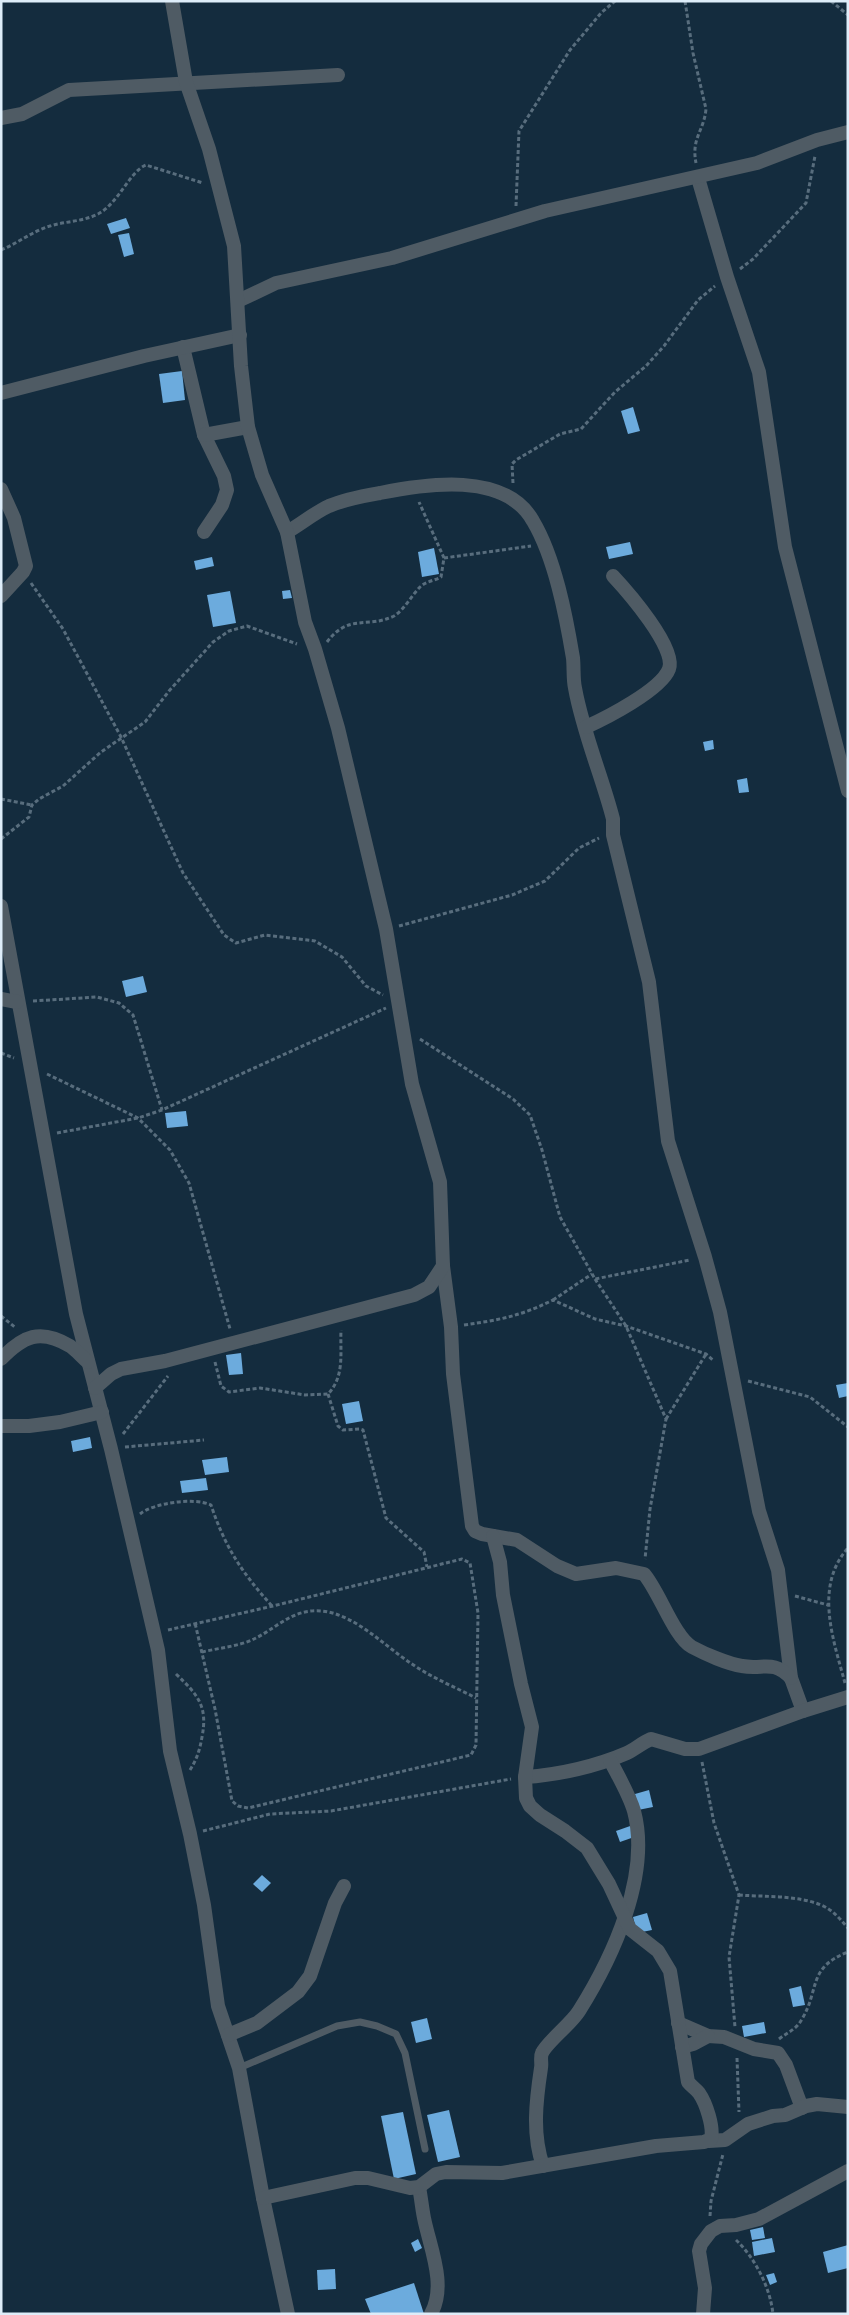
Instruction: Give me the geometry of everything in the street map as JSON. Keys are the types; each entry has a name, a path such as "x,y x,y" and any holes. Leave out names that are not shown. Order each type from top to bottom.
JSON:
{"street":[{"path":"172,1 186,82 209,149 234,246 248,427 262,475 287,532 300,605 338,728 386,929 400,1025 412,1084 440,1182 444,1266 449,1302 453,1374 472,1526 475,1531 517,1540 557,1566 576,1574 616,1568 644,1574 686,1643 732,1664 752,1668 771,1665 785,1672 791,1678"},
{"path":"1,118 22,114 69,90 186,82 244,82 338,75"},
{"path":"238,301 276,283 392,258 515,220 618,194 757,164 817,140 848,132"},
{"path":"698,178 727,276 759,372 785,547 848,791"},
{"path":"1,393 183,347 240,335"},
{"path":"183,347 204,435 224,476 227,490 222,505 204,532"},
{"path":"204,435 248,427"},
{"path":"287,532 328,506 368,495 454,484 479,487 510,498 533,520 544,545 560,600 573,659 575,688 613,819 613,835 649,982 668,1141 705,1256 724,1334 758,1511 778,1570 791,1678 803,1711"},
{"path":"1,489 14,518 26,558 24,572 1,596"},
{"path":"586,727 614,714 662,679 670,668 670,659 665,646 634,600 613,576"},
{"path":"1,906 17,1002 76,1314 112,1448 158,1650 170,1751 190,1834 204,1905 215,1991 240,2068 263,2198 288,2314"},
{"path":"1,999 17,1002"},
{"path":"95,1388 111,1374 122,1369 211,1349 234,1341 342,1314 424,1290 429,1287 444,1266"},
{"path":"424,1290 449,1302"},
{"path":"1,1359 15,1344 27,1337 42,1336 71,1347 88,1362"},
{"path":"1,1426 29,1426 60,1422 102,1412"},
{"path":"493,1536 498,1554 521,1684 532,1727 525,1777 526,1798 530,1806 587,1848 609,1884 630,1929 658,1950 665,1961 670,1971 688,2082 699,2092 702,2099 712,2132 709,2141"},
{"path":"525,1777 542,1776 610,1760 630,1752 651,1739 685,1748 699,1749 803,1711 847,1692"},
{"path":"543,2166 537,2137 536,2102 542,2053 575,2017 590,1994 624,1918 636,1871 639,1842 634,1810 610,1760"},
{"path":"228,2035 257,2023 298,1992 310,1976 335,1903 344,1886"},
{"path":"678,2023 708,2036 724,2037 754,2050 774,2052 781,2056 802,2108"},
{"path":"682,2046 693,2044 708,2036"},
{"path":"263,2198 355,2178 368,2178 410,2188 419,2187 436,2174 446,2172 502,2173 656,2146 725,2140 737,2130 759,2119 785,2115 818,2104 848,2107"},
{"path":"703,2314 705,2288 699,2251 706,2236 720,2226 736,2225 759,2219 848,2171"},
{"path":"419,2187 434,2261 437,2289 436,2304 431,2314"}],"lane":[{"path":"240,2068 337,2026 360,2022 377,2026 396,2034 406,2053 425,2149"}],"path":[{"path":"515,220 520,131 570,50 601,13 614,1"},
{"path":"685,1 706,109 705,118 694,142 698,178"},
{"path":"831,1 848,15"},
{"path":"510,498 514,485 512,464 516,460 560,434 581,429 615,392 646,366 664,346 698,300 727,276 753,259 806,203 817,140"},
{"path":"1,250 47,226 81,221 100,214 114,202 140,168 146,166 219,189"},
{"path":"1,839 29,817 32,805 39,799 63,786 121,737 146,722 169,691 213,642 229,631 247,626 315,649 324,646 341,628 351,623 375,621 394,615 420,587 441,577 444,558 412,488"},
{"path":"444,558 544,545"},
{"path":"24,572 63,629 121,737 183,873 224,935 236,943 265,935 315,941 342,957 366,986 397,1003"},
{"path":"1,799 32,805"},
{"path":"386,929 512,895 545,882 579,848 598,838 613,835"},
{"path":"17,1002 97,998 119,1003 133,1015 162,1110"},
{"path":"43,1135 138,1118 162,1110 397,1003"},
{"path":"400,1025 452,1061 513,1099 530,1115 542,1150 560,1217 595,1279 626,1326 666,1419"},
{"path":"29,1065 138,1118 170,1150 189,1183 234,1341"},
{"path":"595,1279 705,1256"},
{"path":"451,1327 511,1318 529,1312 553,1300 592,1274"},
{"path":"553,1300 595,1319 626,1326 706,1354 731,1376 810,1397 848,1427"},
{"path":"211,1349 221,1386 229,1392 260,1388 305,1395 328,1394 337,1385 340,1376 342,1314"},
{"path":"1,1316 27,1337"},
{"path":"644,1574 650,1509 666,1419 706,1354"},
{"path":"112,1448 182,1356"},
{"path":"328,1394 338,1426 343,1430 360,1428 363,1430 386,1518 424,1552 427,1567"},
{"path":"112,1448 204,1440"},
{"path":"128,1525 148,1508 189,1501 202,1501 211,1505 222,1537 232,1555 247,1577 273,1606"},
{"path":"847,1692 834,1641 828,1605 831,1576 839,1558 848,1548"},
{"path":"154,1633 196,1623 273,1606 462,1559 470,1563 478,1613 476,1745 471,1755 248,1808 238,1806 232,1801 196,1623"},
{"path":"782,1593 828,1605"},
{"path":"202,1652 253,1640 294,1616 303,1612 318,1610 338,1614 413,1665 476,1698"},
{"path":"173,1672 190,1687 200,1700 205,1715 199,1753 178,1786"},
{"path":"699,1749 714,1823 738,1895 729,1957 739,2114 737,2130 720,2160 709,2209 713,2222 744,2247 768,2288 773,2314"},
{"path":"190,1834 270,1814 330,1811 418,1794 525,1777"},
{"path":"738,1895 800,1900 821,1905 836,1914 848,1928"},
{"path":"774,2052 777,2041 791,2032 802,2020 820,1969 848,1952"}],"building":[{"path":"126,218 130,228 111,234 107,224"},
{"path":"129,233 134,254 124,257 118,235"},
{"path":"182,371 185,400 163,403 159,374"},
{"path":"633,407 640,431 628,434 621,411"},
{"path":"630,542 633,554 609,559 606,547"},
{"path":"434,548 439,574 422,577 418,552"},
{"path":"212,557 214,566 196,570 194,561"},
{"path":"290,590 292,598 283,599 282,591"},
{"path":"230,591 236,623 213,627 207,595"},
{"path":"713,740 714,749 705,751 703,742"},
{"path":"747,778 749,792 739,793 737,780"},
{"path":"143,976 147,992 126,997 122,981"},
{"path":"186,1111 188,1126 167,1128 165,1113"},
{"path":"241,1353 243,1374 229,1375 226,1355"},
{"path":"848,1383 848,1396 839,1398 836,1385"},
{"path":"359,1401 363,1421 346,1424 342,1404"},
{"path":"90,1437 92,1448 73,1452 71,1441"},
{"path":"227,1457 229,1472 205,1475 202,1460"},
{"path":"206,1478 208,1490 182,1493 180,1481"},
{"path":"649,1790 653,1807 638,1810 635,1794"},
{"path":"633,1825 637,1836 620,1842 616,1831"},
{"path":"262,1875 271,1883 262,1892 253,1884"},
{"path":"647,1913 652,1930 637,1933 633,1917"},
{"path":"801,1986 805,2005 793,2007 789,1989"},
{"path":"427,2018 432,2039 416,2043 411,2022"},
{"path":"764,2022 766,2033 744,2037 742,2026"},
{"path":"449,2110 460,2157 438,2162 427,2115"},
{"path":"403,2112 416,2174 394,2179 381,2116"},
{"path":"763,2227 765,2238 752,2240 750,2230"},
{"path":"772,2238 775,2252 754,2256 752,2242"},
{"path":"418,2239 422,2248 415,2252 411,2243"},
{"path":"848,2245 848,2268 828,2273 823,2252"},
{"path":"335,2269 336,2289 318,2290 317,2270"},
{"path":"774,2273 777,2282 770,2285 766,2275"},
{"path":"414,2283 424,2314 371,2314 365,2299"}]}
